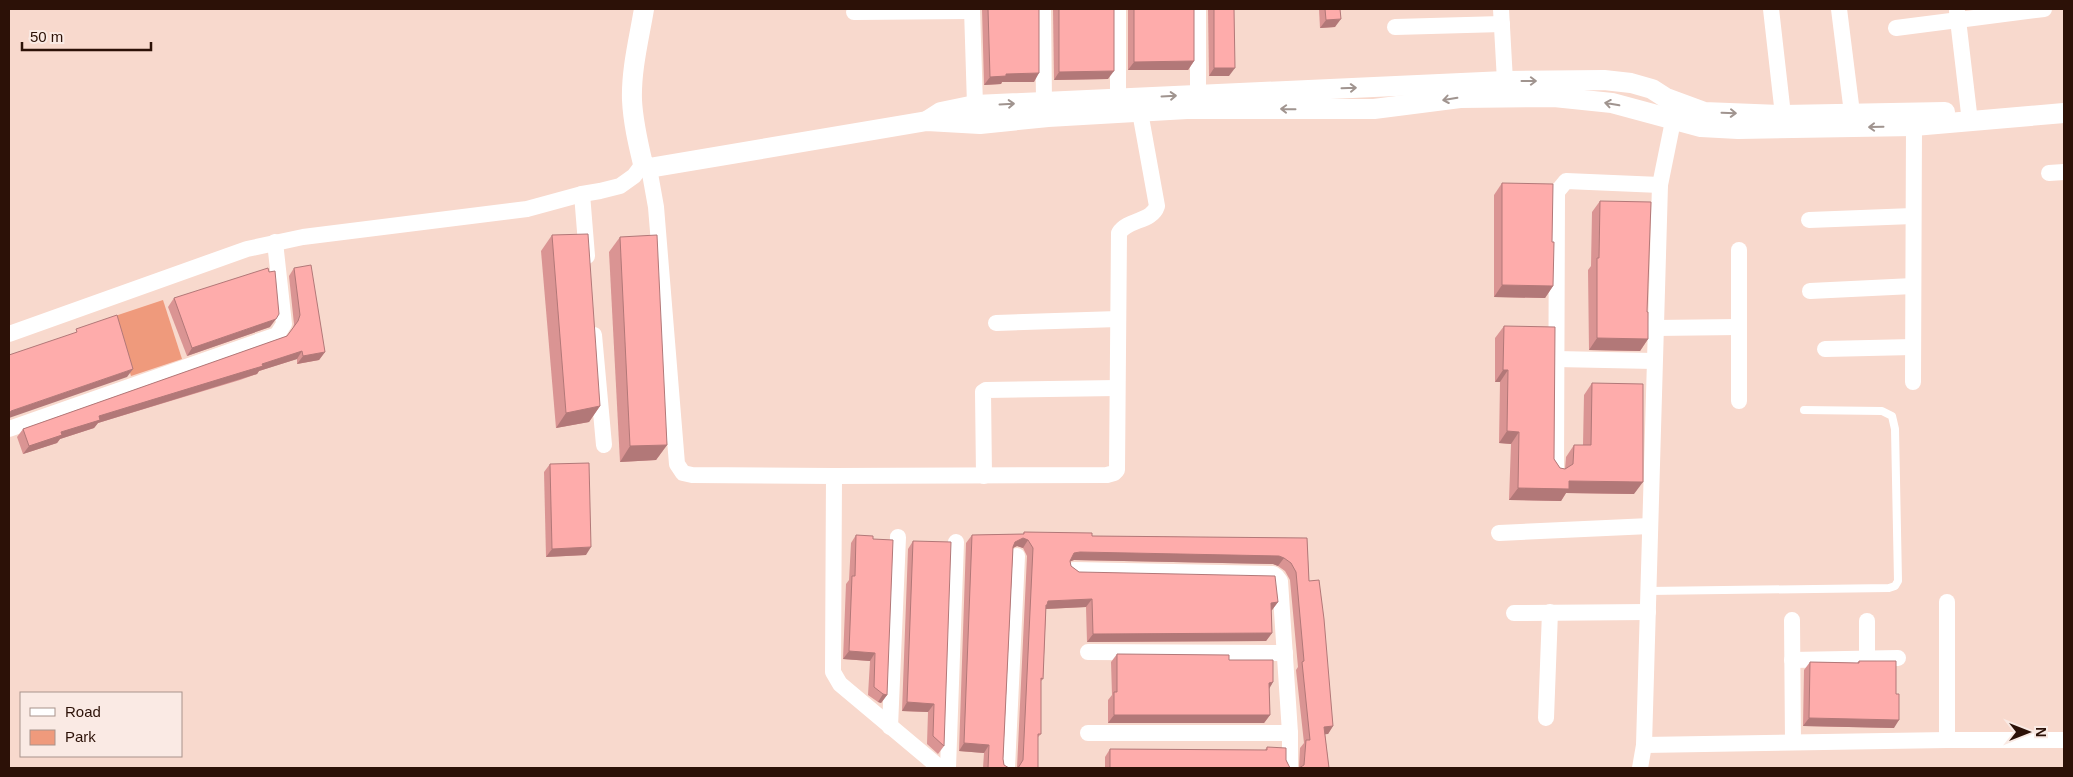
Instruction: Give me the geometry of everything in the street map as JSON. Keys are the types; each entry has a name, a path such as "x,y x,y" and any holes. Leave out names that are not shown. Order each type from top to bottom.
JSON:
{"street":[{"path":"644,9 634,66 632,98 634,125 656,207 677,464 683,473 692,475 984,476 1107,475 1114,473 1117,470 1119,233 1122,228 1152,214 1157,206 1140,112"},
{"path":"1043,9 1044,102"},
{"path":"1118,9 1118,98"},
{"path":"1198,9 1198,94"},
{"path":"1771,9 1783,115"},
{"path":"1839,9 1852,113"},
{"path":"1896,28 1958,14 2044,9"},
{"path":"854,12 972,10 975,105"},
{"path":"1958,14 1969,117"},
{"path":"1395,27 1502,16 1506,81"},
{"path":"927,121 941,112 975,105 1506,81 1620,82 1652,90 1696,118 1738,128 1914,126 2064,103"},
{"path":"1620,82 1643,111"},
{"path":"9,334 247,249 275,242 527,209 620,186 646,166 927,121 980,124 1048,117 1246,108 1374,109 1460,98 1494,97 1573,99 1612,103 1673,121 1696,118 1704,112 1783,115 1852,113 1969,117 2064,113"},
{"path":"1640,768 1644,745 1660,185 1673,121"},
{"path":"1913,382 1914,126"},
{"path":"1556,471 1557,192 1566,181 1660,185"},
{"path":"582,194 589,271"},
{"path":"1809,220 1914,216"},
{"path":"9,429 277,336 284,324 275,242"},
{"path":"1739,250 1739,401"},
{"path":"1810,291 1914,286"},
{"path":"593,319 604,445"},
{"path":"996,323 1118,319"},
{"path":"1655,328 1739,328"},
{"path":"1825,349 1913,347"},
{"path":"1556,359 1654,361"},
{"path":"984,476 983,392 986,390 1117,388"},
{"path":"834,476 833,672 840,684 940,768"},
{"path":"1500,533 1650,526"},
{"path":"890,727 898,537"},
{"path":"948,768 956,542"},
{"path":"1006,768 1017,556"},
{"path":"1074,570 1273,574 1278,577 1280,581 1285,653 1290,733 1290,768"},
{"path":"1947,602 1947,740"},
{"path":"1514,612 1648,612"},
{"path":"1546,718 1550,612"},
{"path":"1792,620 1793,742"},
{"path":"1867,621 1867,658"},
{"path":"1088,652 1285,653"},
{"path":"1792,660 1898,658"},
{"path":"1088,733 1290,733"},
{"path":"1644,745 2064,740"}],"lane":[{"path":"1648,591 1889,588 1895,586 1898,581 1895,429 1892,416 1882,411 1804,410"}],"green space":[{"path":"163,300 182,359 131,376 112,317"}],"building":[{"path":"988,9 1039,9 1039,73 1006,74 1006,76 990,77"},
{"path":"1059,9 1114,9 1114,71 1059,72"},
{"path":"1134,9 1194,9 1194,61 1134,62"},
{"path":"1214,9 1234,9 1235,68 1214,68"},
{"path":"1325,9 1340,9 1341,19 1326,20"},
{"path":"1502,183 1553,184 1553,286 1502,285"},
{"path":"1600,201 1651,202 1647,312 1648,339 1597,338 1597,258 1599,258"},
{"path":"588,234 600,406 566,413 552,235"},
{"path":"657,235 667,445 630,446 620,237"},
{"path":"311,265 325,352 303,356 302,351 262,364 263,366 99,416 100,420 61,432 62,435 29,446 23,429 287,336 300,315 294,268"},
{"path":"268,268 269,272 275,271 279,314 276,319 192,348 174,298"},
{"path":"117,315 133,369 11,411 9,414 9,355 77,332 76,329"},
{"path":"1504,326 1555,327 1554,459 1560,468 1565,469 1573,464 1574,445 1591,445 1592,383 1643,384 1643,482 1569,481 1569,489 1518,488 1519,432 1507,431 1508,370 1503,370"},
{"path":"589,463 591,547 552,549 550,464"},
{"path":"1024,532 1092,533 1092,536 1307,538 1309,581 1319,580 1324,619 1333,726 1324,727 1329,768 1299,768 1304,765 1306,740 1310,740 1296,572 1291,563 1279,556 1080,552 1074,553 1070,561 1071,566 1079,572 1275,576 1278,602 1271,603 1272,633 1093,634 1092,599 1048,601 1046,605 1043,679 1041,678 1041,734 1038,734 1038,768 1018,768 1023,760 1033,548 1028,540 1023,538 1015,542 1013,547 1003,759 1004,765 1009,768 988,768 989,745 964,743 972,535 1024,534"},
{"path":"856,535 873,536 873,539 893,540 887,695 874,687 875,653 849,651 852,576 855,576"},
{"path":"913,541 951,542 944,746 933,736 934,704 907,702"},
{"path":"1117,654 1229,655 1229,660 1273,660 1273,682 1269,683 1270,715 1114,715 1114,692 1117,692"},
{"path":"1859,661 1896,661 1896,694 1899,694 1899,720 1809,718 1810,662 1859,663"},
{"path":"1267,747 1286,748 1286,760 1290,768 1110,768 1110,749 1267,750"}]}
